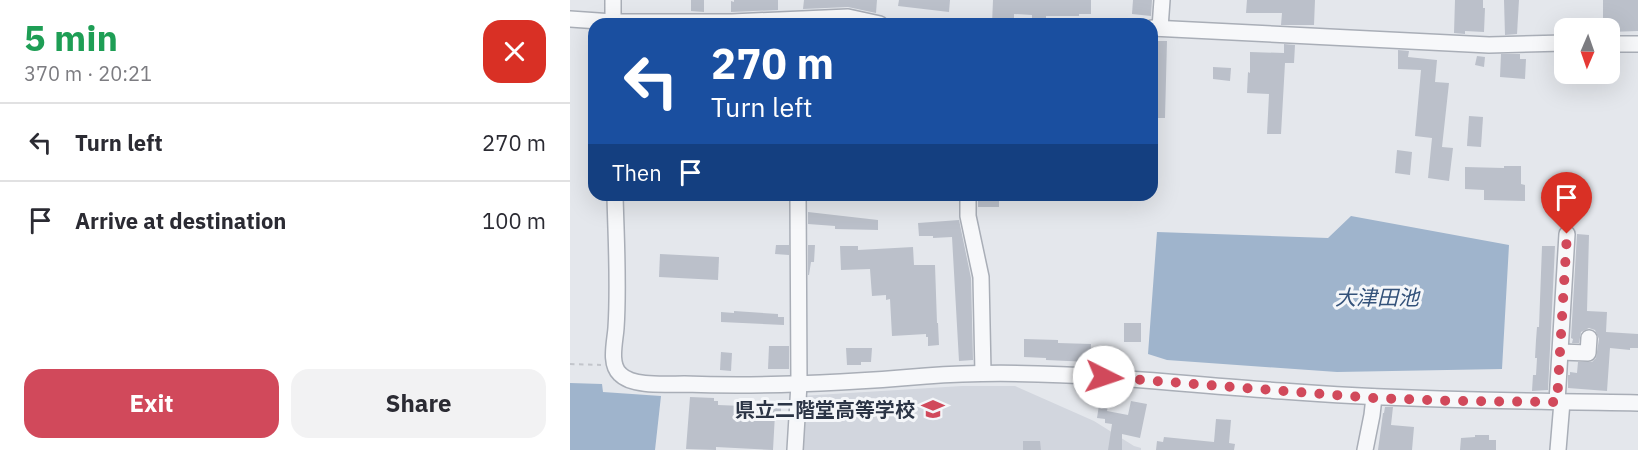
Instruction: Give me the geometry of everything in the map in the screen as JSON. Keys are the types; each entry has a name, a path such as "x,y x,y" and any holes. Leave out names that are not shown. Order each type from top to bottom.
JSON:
{"street":[{"path":"613,0 613,18"},
{"path":"1158,19 1162,0"},
{"path":"836,18 853,18"},
{"path":"570,19 588,21"},
{"path":"1158,28 1489,45 1554,43"},
{"path":"1620,44 1638,44"},
{"path":"615,201 617,315 613,365 621,376 641,383 743,386 824,384 952,374 1034,373 1374,398 1638,403"},
{"path":"795,450 799,384 798,201"},
{"path":"968,201 968,216 981,277 983,373"},
{"path":"1558,450 1560,352 1567,234"},
{"path":"1560,352 1588,353 1589,338"},
{"path":"1365,450 1374,398"}],"path":[{"path":"570,364 613,365"}],"shaded area":[{"name":"県立二階堂高等学校","path":"962,386 1015,386 1094,421 1141,450 798,450 801,396"}],"water":[{"name":"大津田池","path":"1351,216 1509,245 1502,369 1337,372 1167,360 1148,354 1157,232 1328,238"},
{"path":"570,383 602,384 603,392 661,396 655,450 570,450"}],"building":[{"path":"691,0 704,0 704,12 691,11"},
{"path":"734,0 778,0 778,10 731,12 731,1 734,2"},
{"path":"804,0 877,0 876,13 848,7 803,9"},
{"path":"899,0 950,0 949,12 898,6"},
{"path":"993,0 1091,0 1091,14 1032,18 1032,15 1014,14 1014,18 992,18"},
{"path":"1133,0 1152,0 1151,16 1132,14"},
{"path":"1247,0 1315,0 1314,25 1281,25 1282,13 1246,13"},
{"path":"1455,0 1483,0 1484,32 1454,33"},
{"path":"1504,0 1519,0 1517,34 1505,35"},
{"path":"1603,0 1638,0 1638,31 1620,32 1620,18 1603,18"},
{"path":"1158,41 1167,41 1165,118 1158,118"},
{"path":"1284,44 1295,45 1294,63 1285,63 1281,134 1267,134 1269,94 1247,93 1250,52 1284,53"},
{"path":"1398,50 1409,51 1408,57 1437,60 1435,82 1449,83 1442,147 1453,148 1449,181 1428,178 1432,138 1415,136 1421,70 1398,69"},
{"path":"1501,54 1520,54 1520,59 1526,59 1525,79 1500,77"},
{"path":"1477,56 1485,57 1484,67 1475,65"},
{"path":"1213,67 1231,68 1230,81 1213,79"},
{"path":"1469,116 1483,117 1481,147 1467,146"},
{"path":"1397,150 1412,152 1410,175 1395,173"},
{"path":"1504,166 1521,166 1521,184 1525,185 1525,201 1484,200 1484,190 1465,189 1465,167 1504,168"},
{"path":"978,201 999,201 999,207 978,207"},
{"path":"808,212 878,220 878,230 835,229 835,226 808,224"},
{"path":"959,220 971,278 973,360 959,361 952,237 919,236 918,223"},
{"path":"1577,234 1589,235 1587,311 1607,312 1606,332 1638,334 1638,348 1630,348 1630,350 1610,348 1607,391 1568,388 1568,375 1570,372 1577,373 1578,362 1592,362 1596,358 1599,339 1595,330 1589,328 1581,332 1579,343 1572,343 1571,338"},
{"path":"776,245 789,245 789,255 775,254"},
{"path":"808,245 815,245 814,262 811,262 809,275 808,275"},
{"path":"840,246 858,246 858,250 913,247 914,265 935,265 939,345 928,346 926,334 892,336 890,299 886,300 886,295 872,296 870,269 841,270"},
{"path":"1542,246 1555,246 1548,390 1532,391 1533,375 1536,375"},
{"path":"660,254 719,257 718,280 659,277"},
{"path":"734,311 778,314 778,317 784,317 784,325 721,322 721,312 734,313"},
{"path":"1124,323 1141,323 1141,342 1124,342"},
{"path":"1024,339 1091,344 1090,362 1024,357"},
{"path":"769,346 789,346 789,369 768,369"},
{"path":"846,348 872,348 871,362 847,365"},
{"path":"721,352 732,353 731,371 720,370"},
{"path":"690,397 714,398 714,401 718,401 718,405 743,406 743,403 766,404 766,401 781,401 781,413 775,413 773,450 716,447 716,450 686,449"},
{"path":"1131,401 1147,404 1140,438 1122,434 1122,450 1108,450 1112,424 1105,423 1105,419 1097,418 1099,405 1108,406 1107,411 1128,415"},
{"path":"1385,407 1393,407 1391,425 1414,427 1412,450 1378,450"},
{"path":"1216,419 1231,420 1229,443 1235,444 1234,450 1156,450 1157,441 1163,442 1164,437 1214,442"},
{"path":"1475,435 1489,435 1489,440 1496,440 1496,450 1460,450 1461,438 1475,437"},
{"path":"1023,441 1040,441 1041,450 1023,450"}],"place":[{"name":"県立二階堂高等学校","path":"933,409"}],"route":[{"path":"1104,377 1374,398 1557,402 1567,234"}]}
